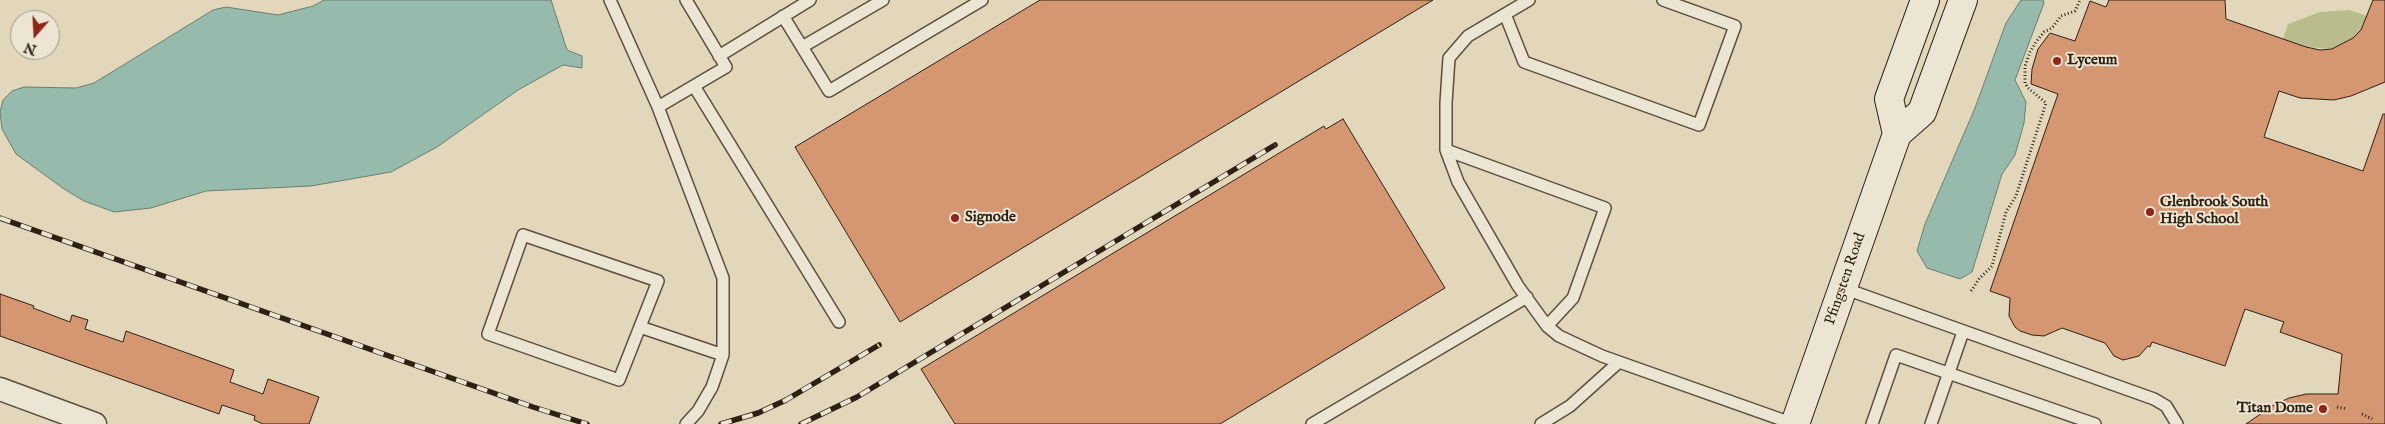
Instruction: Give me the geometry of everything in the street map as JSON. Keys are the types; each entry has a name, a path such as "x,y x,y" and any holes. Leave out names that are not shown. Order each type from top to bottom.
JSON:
{"main road":[{"path":"1897,134 1889,99 1925,0"},
{"name":"Pfingsten Road","path":"1794,424 1897,134 1922,112 1963,0"}],"street":[{"path":"0,389 38,414 95,424"}],"lane":[{"path":"610,0 658,107 723,278 723,355 712,386 698,411 686,424"},
{"path":"658,107 726,67 686,0"},
{"path":"719,56 810,0"},
{"path":"802,47 883,0"},
{"path":"783,16 829,91 982,0"},
{"path":"1529,0 1468,36 1449,58 1446,150 1458,182 1527,297 1547,326 1559,336 1619,362 1794,424"},
{"path":"1505,14 1524,62 1699,125 1735,26 1664,0"},
{"path":"694,86 839,322"},
{"path":"1446,150 1605,208 1573,298 1547,326"},
{"path":"523,235 658,281 640,327 619,380 488,334 523,235"},
{"path":"1843,288 2154,399 2166,406 2177,424"},
{"path":"1312,424 1458,336 1527,297"},
{"path":"640,327 723,355"},
{"path":"1932,424 1963,332"},
{"path":"1872,424 1896,355 2095,424"},
{"path":"1540,424 1570,406 1619,362"}],"path":[{"path":"1971,292 1978,280 1992,266 2006,212 2016,196 2046,103 2028,88 2025,83 2026,66 2030,52 2044,32 2052,28 2061,16 2075,11 2080,0"},
{"path":"2337,407 2347,409"},
{"path":"2362,414 2372,419"}],"shaded area":[{"path":"324,0 551,0 567,50 582,56 582,68 563,65 518,90 437,147 391,172 311,186 206,191 151,208 114,212 84,201 64,189 16,154 2,129 0,112 3,100 12,91 24,87 76,88 94,83 213,10 226,7 278,15 313,6"},
{"path":"2021,0 2043,0 2044,3 2015,80 2026,102 2024,123 2015,155 2002,174 1972,272 1960,279 1927,268 1917,251 1925,224 1975,108 2006,23"},
{"path":"2349,10 2367,16 2361,30 2353,38 2332,49 2306,47 2283,39 2288,24 2320,12"}],"building":[{"path":"1040,0 1433,0 900,322 795,147"},
{"name":"Glenbrook South High School","path":"2109,0 2225,0 2226,19 2306,47 2320,50 2332,49 2353,38 2361,30 2373,0 2385,0 2385,82 2351,96 2334,100 2300,98 2279,91 2264,137 2363,171 2383,114 2385,114 2385,424 2246,424 2272,406 2289,398 2306,394 2338,394 2342,354 2280,332 2284,322 2245,309 2225,366 2152,342 2150,347 2148,346 2139,356 2123,360 2114,356 2105,343 2062,328 2044,336 2020,331 2015,327 2009,316 2010,298 1990,291 2058,94 2031,84 2032,69 2038,49 2050,33 2075,41 2090,1 2106,7"},
{"path":"1343,119 1445,288 1220,424 955,424 921,369 1324,126 1326,129"},
{"path":"0,294 70,322 72,315 88,320 85,329 123,342 126,331 234,370 230,382 263,394 268,379 319,397 309,424 263,424 254,420 255,416 222,405 219,414 0,336"}],"railway":[{"path":"801,424 857,397 1275,145"},
{"path":"0,218 533,407 587,424"},
{"path":"721,424 758,413 786,400 879,345"}],"place":[{"name":"Lyceum","path":"2057,61"},
{"name":"Glenbrook South High School","path":"2150,212"},
{"name":"Signode","path":"955,218"},
{"name":"Titan Dome","path":"2323,409"}]}
